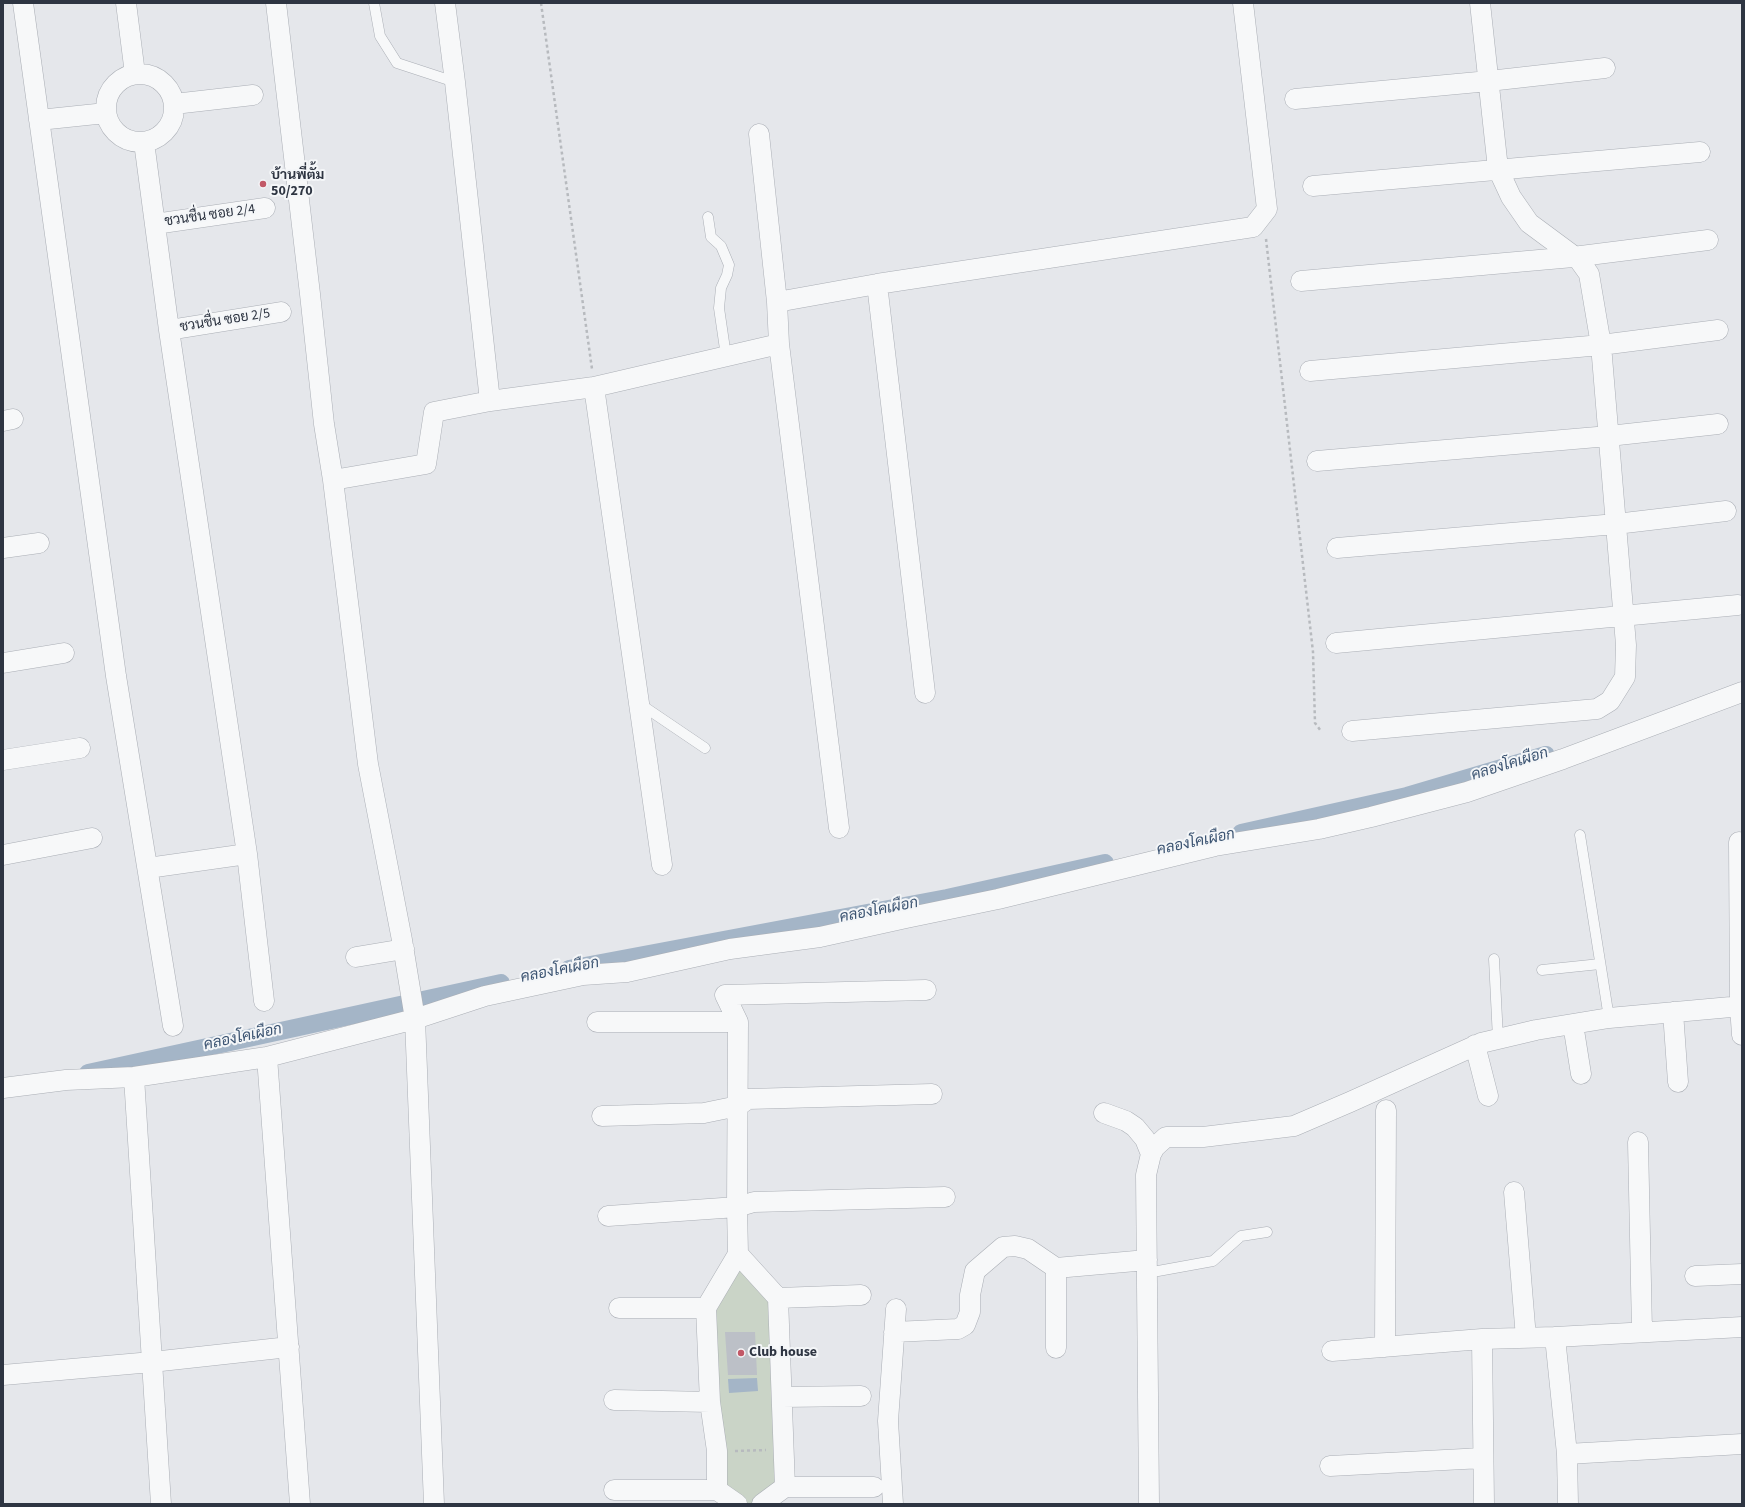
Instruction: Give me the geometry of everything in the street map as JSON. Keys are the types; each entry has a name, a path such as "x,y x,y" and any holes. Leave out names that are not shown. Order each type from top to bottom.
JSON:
{"street":[{"path":"23,3 116,676 173,1026"},
{"path":"126,3 135,74"},
{"path":"276,3 324,424 333,480 368,764 404,949 413,1008 434,1504"},
{"path":"445,3 490,402"},
{"path":"777,302 877,284 1253,228 1267,209 1243,3"},
{"path":"1352,731 1597,709 1610,701 1625,677 1626,645 1624,617 1601,345 1589,274 1579,260 1528,223 1511,197 1498,169 1480,3"},
{"path":"1295,99 1489,81 1605,68"},
{"path":"135,74 149,75 161,81 170,91 174,104 173,117 167,129 157,138 144,142 131,142 118,136 110,126 106,113 106,100 112,87 122,79 135,74"},
{"path":"174,104 253,95"},
{"path":"39,120 106,113"},
{"path":"759,134 777,302 779,344 839,828"},
{"path":"144,142 169,330 247,854 264,1001"},
{"path":"1313,186 1700,152"},
{"name":"ชวนชื่น ซอย 2/4","path":"155,224 265,208"},
{"path":"1301,282 1573,256 1708,240"},
{"path":"877,284 925,693"},
{"name":"ชวนชื่น ซอย 2/5","path":"169,330 280,312"},
{"path":"1310,370 1601,345 1718,330"},
{"path":"333,480 426,464 434,412 490,402 594,387 779,344"},
{"path":"594,387 662,865"},
{"path":"1317,461 1609,436 1718,424"},
{"path":"1337,548 1616,524 1726,511"},
{"path":"3,548 39,543"},
{"path":"1336,643 1624,617 1738,605"},
{"path":"3,663 64,653"},
{"path":"3,1088 66,1080 134,1077 267,1057 413,1008 485,996 583,975 627,972 730,949 820,937 998,899 1199,849 1319,829 1467,792 1541,767 1742,692"},
{"path":"3,760 80,748"},
{"path":"3,855 92,838"},
{"path":"1739,842 1742,1035"},
{"path":"148,868 247,854"},
{"path":"356,956 404,949"},
{"path":"717,1490 717,1451 710,1402 706,1308 738,1254 738,1022 725,995 926,990"},
{"path":"1149,1504 1146,1175 1151,1154 1155,1147 1166,1137 1203,1137 1294,1126 1476,1045 1536,1030 1609,1018 1741,1006"},
{"path":"1673,1012 1678,1082"},
{"path":"597,1022 738,1022"},
{"path":"1573,1024 1581,1074"},
{"path":"1476,1045 1488,1096"},
{"path":"267,1057 300,1504"},
{"path":"134,1077 161,1504"},
{"path":"602,1116 704,1113 738,1106 748,1099 932,1094"},
{"path":"1385,1347 1386,1110"},
{"path":"1104,1113 1126,1121 1135,1127 1145,1139 1151,1154"},
{"path":"1638,1142 1642,1331"},
{"path":"1514,1192 1526,1338"},
{"path":"608,1216 737,1207 754,1202 945,1197"},
{"path":"894,1332 958,1329 965,1325 970,1312 970,1295 975,1271 1003,1247 1015,1246 1028,1249 1056,1268 1147,1266"},
{"path":"738,1254 778,1298 785,1487"},
{"path":"1056,1268 1056,1348"},
{"path":"1695,1276 1742,1274"},
{"path":"778,1298 861,1295"},
{"path":"619,1308 706,1308"},
{"path":"893,1504 888,1421 896,1309"},
{"path":"1332,1351 1482,1339 1555,1337 1642,1331 1742,1327"},
{"path":"1555,1337 1567,1454 1568,1504"},
{"path":"1482,1339 1484,1504"},
{"path":"3,1375 152,1362 289,1347"},
{"path":"782,1397 861,1396"},
{"path":"614,1400 710,1402"},
{"path":"1567,1454 1742,1444"},
{"path":"1330,1466 1483,1458"},
{"path":"762,1504 785,1487 874,1487"},
{"path":"614,1490 717,1490 737,1504"}],"lane":[{"path":"374,3 380,36 397,63 455,82"},
{"path":"708,217 711,237 721,246 729,265 727,275 721,288 719,308 726,356"},
{"path":"640,704 705,748"},
{"path":"1580,835 1609,1018"},
{"path":"1494,959 1498,1039"},
{"path":"1542,970 1600,964"},
{"path":"1147,1266 1213,1261 1241,1236 1267,1232"}],"path":[{"path":"541,3 594,387"},
{"path":"1263,215 1313,652 1314,723 1321,731"},
{"path":"717,1451 784,1450"}],"shaded area":[{"path":"738,1254 778,1298 785,1487 762,1504 737,1504 717,1490 706,1308"}],"water":[{"path":"757,1378 758,1391 729,1393 728,1379"}],"building":[{"name":"Club house","path":"725,1332 755,1332 757,1375 728,1375"}],"waterway":[{"name":"คลองโคเผือก","path":"1241,833 1407,796 1546,755"},
{"name":"คลองโคเผือก","path":"569,969 947,898 1105,863"},
{"name":"คลองโคเผือก","path":"88,1073 501,983"}],"place":[{"name":"บ้านพี่ตั้ม 50/270","path":"263,184"},
{"name":"Club house","path":"741,1353"}]}
